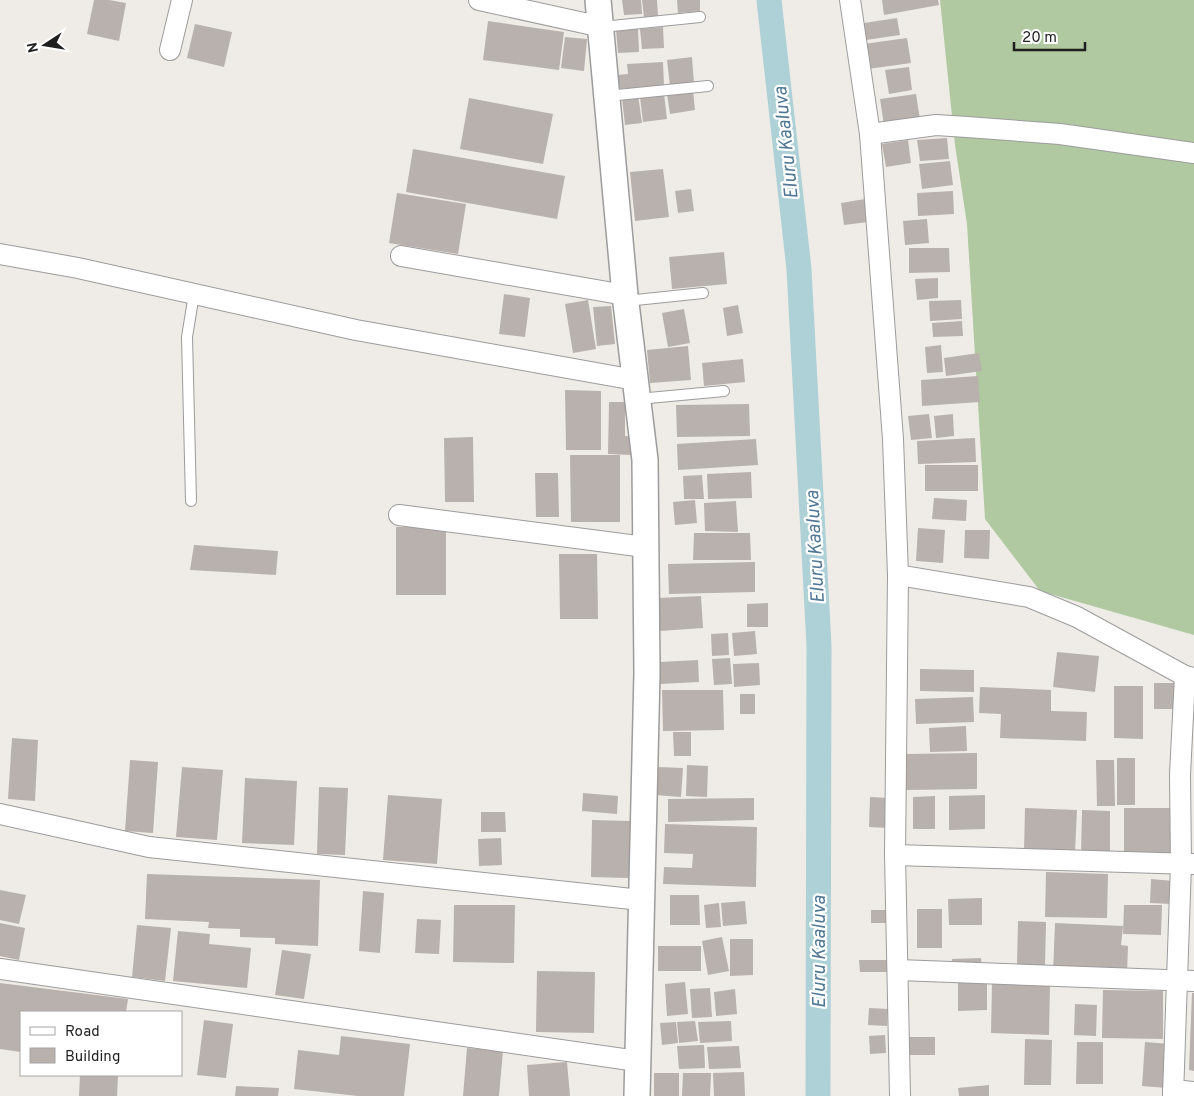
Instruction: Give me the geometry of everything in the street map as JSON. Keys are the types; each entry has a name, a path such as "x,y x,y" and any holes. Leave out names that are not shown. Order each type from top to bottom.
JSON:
{"street":[{"path":"170,50 182,0"},
{"path":"479,0 602,27"},
{"path":"598,0 602,27 625,298 645,460 647,673 637,1062 638,1096"},
{"path":"850,0 870,134 892,438 898,575 895,856 900,1096"},
{"path":"870,134 936,125 967,126 1060,134 1194,153"},
{"path":"0,254 78,268 356,330 636,389"},
{"path":"401,256 625,298"},
{"path":"399,515 645,547"},
{"path":"898,575 1029,597 1077,618 1190,677 1180,775 1188,864 1185,980 1173,1093 1194,1092"},
{"path":"0,814 149,847 641,900"},
{"path":"895,856 1188,864"},
{"path":"0,969 637,1062"},
{"path":"898,970 1185,980"}],"lane":[{"path":"602,27 700,17"},
{"path":"608,96 708,86"},
{"path":"625,298 703,293"},
{"path":"191,501 187,337 194,294"},
{"path":"636,389 724,391"}],"green space":[{"path":"940,0 1194,0 1194,635 1040,591 985,519 967,224 955,145"}],"building":[{"path":"94,0 126,3 119,41 87,34"},
{"path":"622,0 641,0 642,14 624,15"},
{"path":"642,0 657,0 658,16 644,17"},
{"path":"677,0 700,0 700,11 678,13"},
{"path":"882,0 938,0 939,5 884,15"},
{"path":"897,18 900,35 866,40 864,23"},
{"path":"488,21 564,32 559,70 483,60"},
{"path":"195,24 232,32 224,67 187,58"},
{"path":"663,27 664,48 642,49 640,29"},
{"path":"638,28 639,52 618,53 616,30"},
{"path":"565,37 587,39 584,71 561,68"},
{"path":"907,38 911,63 868,69 864,44"},
{"path":"692,57 694,84 670,86 667,60"},
{"path":"663,62 664,86 618,89 617,75 628,74 627,64"},
{"path":"909,67 912,90 889,94 885,70"},
{"path":"693,90 695,110 670,114 667,94"},
{"path":"664,94 667,119 643,122 640,97"},
{"path":"916,94 920,119 884,125 880,99"},
{"path":"638,95 642,123 625,125 622,98"},
{"path":"469,98 553,114 543,164 460,149"},
{"path":"947,138 949,159 920,161 917,140"},
{"path":"908,140 911,163 886,167 882,144"},
{"path":"413,149 565,176 557,219 406,192"},
{"path":"950,161 953,185 922,189 919,164"},
{"path":"663,169 669,217 635,221 630,172"},
{"path":"691,189 694,211 678,213 675,191"},
{"path":"953,191 954,214 918,216 917,193"},
{"path":"397,193 466,204 458,254 389,243"},
{"path":"865,199 868,222 844,225 841,203"},
{"path":"927,219 929,243 905,245 903,221"},
{"path":"909,248 949,248 950,272 909,273"},
{"path":"724,252 727,284 672,289 669,257"},
{"path":"938,278 938,298 917,300 915,279"},
{"path":"504,294 530,298 525,337 499,334"},
{"path":"588,300 596,349 573,353 565,304"},
{"path":"961,300 962,319 930,321 929,301"},
{"path":"738,305 743,333 727,336 723,308"},
{"path":"611,306 615,344 597,346 593,307"},
{"path":"684,309 690,343 668,347 662,313"},
{"path":"962,321 963,336 933,337 932,323"},
{"path":"941,345 943,372 927,373 925,347"},
{"path":"688,346 691,380 650,383 647,350"},
{"path":"979,353 982,371 946,376 944,358"},
{"path":"743,359 745,382 704,386 702,363"},
{"path":"978,376 980,402 922,406 921,380"},
{"path":"565,390 601,391 601,450 566,450"},
{"path":"609,402 625,402 625,436 632,436 632,455 608,454"},
{"path":"749,404 750,436 677,437 676,405"},
{"path":"929,414 932,438 911,440 908,416"},
{"path":"953,414 954,436 936,438 934,416"},
{"path":"473,437 474,502 445,502 444,438"},
{"path":"975,438 976,462 918,464 917,441"},
{"path":"756,439 758,465 678,470 677,444"},
{"path":"570,455 620,455 620,522 571,522"},
{"path":"925,465 978,465 978,491 925,491"},
{"path":"751,472 752,498 708,499 707,474"},
{"path":"535,473 558,473 559,517 536,517"},
{"path":"702,475 704,499 684,499 683,476"},
{"path":"934,498 967,500 966,521 932,519"},
{"path":"695,500 697,523 675,525 673,502"},
{"path":"736,501 738,532 705,531 704,503"},
{"path":"396,527 446,527 446,595 396,595"},
{"path":"918,528 945,530 943,563 916,561"},
{"path":"965,530 990,530 989,559 964,558"},
{"path":"694,533 750,533 751,560 693,560"},
{"path":"194,545 278,551 276,575 190,570"},
{"path":"559,554 597,554 598,619 560,619"},
{"path":"755,562 755,592 669,594 668,564"},
{"path":"701,596 703,628 660,631 658,598"},
{"path":"768,603 768,627 747,627 747,604"},
{"path":"755,631 757,654 734,656 732,633"},
{"path":"728,633 729,655 712,656 711,634"},
{"path":"1057,652 1099,656 1095,692 1053,687"},
{"path":"730,658 732,684 714,685 712,659"},
{"path":"698,660 699,682 660,684 659,662"},
{"path":"759,663 760,685 734,687 733,664"},
{"path":"920,669 974,670 974,692 920,691"},
{"path":"1154,683 1181,683 1181,709 1154,709"},
{"path":"1114,686 1143,686 1143,739 1114,738"},
{"path":"980,687 1051,690 1051,711 1087,712 1086,741 1000,738 1001,714 979,713"},
{"path":"662,690 723,690 724,730 663,731"},
{"path":"740,694 755,694 755,714 740,714"},
{"path":"973,697 974,722 916,724 915,699"},
{"path":"966,726 967,751 930,752 929,728"},
{"path":"673,732 691,732 691,756 674,756"},
{"path":"12,738 38,740 35,801 8,799"},
{"path":"977,753 977,789 906,790 905,754"},
{"path":"1117,758 1135,758 1135,805 1117,805"},
{"path":"130,760 158,762 153,833 125,831"},
{"path":"1096,760 1114,760 1115,806 1097,806"},
{"path":"687,765 708,766 707,797 686,796"},
{"path":"182,767 223,770 217,840 176,837"},
{"path":"657,767 683,768 681,797 655,795"},
{"path":"245,778 297,781 294,845 242,843"},
{"path":"319,787 348,788 345,855 317,854"},
{"path":"583,793 618,796 617,814 582,811"},
{"path":"388,795 442,799 437,864 383,860"},
{"path":"985,795 985,829 949,830 949,796"},
{"path":"935,796 935,829 913,829 913,797"},
{"path":"870,797 890,798 889,828 869,827"},
{"path":"754,798 754,820 668,822 668,799"},
{"path":"1025,808 1077,810 1075,852 1024,852"},
{"path":"1124,808 1176,808 1175,858 1124,857"},
{"path":"1082,810 1110,811 1110,857 1081,857"},
{"path":"481,812 505,812 506,832 481,832"},
{"path":"592,820 630,821 629,878 591,877"},
{"path":"665,824 757,827 756,887 663,884 664,867 692,868 693,854 664,853"},
{"path":"501,838 502,865 479,866 478,839"},
{"path":"1046,872 1108,874 1107,918 1045,917"},
{"path":"147,874 320,880 318,946 275,944 275,938 240,937 240,929 208,928 209,922 145,919"},
{"path":"1151,879 1173,881 1172,904 1150,903"},
{"path":"0,890 26,895 19,924 0,920"},
{"path":"363,891 384,893 380,953 359,951"},
{"path":"670,895 699,895 700,925 670,925"},
{"path":"982,898 982,925 949,925 948,899"},
{"path":"745,901 747,924 723,926 721,903"},
{"path":"719,903 721,927 706,928 704,905"},
{"path":"454,905 515,905 514,963 453,962"},
{"path":"1124,905 1162,905 1161,935 1123,934"},
{"path":"917,909 942,909 942,948 917,948"},
{"path":"871,910 890,910 890,923 871,923"},
{"path":"417,919 441,920 439,954 415,953"},
{"path":"1018,921 1046,922 1045,966 1017,965"},
{"path":"0,923 25,928 19,960 0,956"},
{"path":"1055,923 1123,926 1121,945 1128,946 1127,975 1053,972"},
{"path":"137,925 171,928 165,981 132,977"},
{"path":"178,931 210,934 209,944 251,948 247,988 173,981"},
{"path":"722,937 729,971 708,975 702,941"},
{"path":"730,939 753,939 753,975 730,976"},
{"path":"658,946 701,946 701,971 658,971"},
{"path":"282,950 311,954 304,999 275,995"},
{"path":"981,958 982,969 952,970 952,959"},
{"path":"859,960 891,960 891,972 860,972"},
{"path":"537,971 595,972 594,1033 536,1032"},
{"path":"958,978 987,978 987,1010 958,1011"},
{"path":"685,982 688,1014 667,1016 665,984"},
{"path":"0,983 128,999 126,1011 20,1011 20,1052 0,1049"},
{"path":"992,983 1050,985 1049,1035 991,1033"},
{"path":"710,988 712,1017 692,1018 690,989"},
{"path":"735,989 737,1014 716,1016 714,992"},
{"path":"1103,990 1163,991 1163,1039 1102,1038"},
{"path":"1192,993 1194,993 1194,1071 1189,1070"},
{"path":"1075,1004 1097,1005 1096,1036 1074,1035"},
{"path":"869,1008 888,1009 887,1026 868,1025"},
{"path":"204,1020 233,1024 226,1078 197,1075"},
{"path":"695,1021 698,1041 679,1043 677,1022"},
{"path":"731,1021 732,1041 700,1043 698,1022"},
{"path":"676,1022 678,1043 662,1045 660,1023"},
{"path":"885,1035 886,1053 870,1054 869,1036"},
{"path":"341,1036 410,1044 404,1096 358,1096 294,1089 298,1050 339,1055"},
{"path":"909,1037 935,1037 935,1055 908,1055"},
{"path":"1025,1039 1052,1040 1051,1085 1024,1085"},
{"path":"1077,1042 1103,1042 1103,1084 1076,1084"},
{"path":"1145,1042 1170,1044 1167,1088 1142,1086"},
{"path":"704,1045 705,1068 679,1069 677,1046"},
{"path":"739,1046 741,1068 709,1069 707,1047"},
{"path":"467,1048 503,1051 499,1096 463,1096"},
{"path":"567,1062 570,1096 529,1096 527,1065"},
{"path":"744,1072 745,1096 714,1096 713,1073"},
{"path":"654,1073 679,1073 679,1096 654,1096"},
{"path":"683,1073 711,1073 710,1096 682,1096"},
{"path":"80,1076 118,1076 117,1096 79,1096"},
{"path":"989,1085 989,1096 959,1096 958,1088"},
{"path":"236,1086 279,1088 278,1096 235,1096"}],"waterway":[{"name":"Eluru Kaaluva","path":"769,0 799,269 819,646 818,1096"}]}
